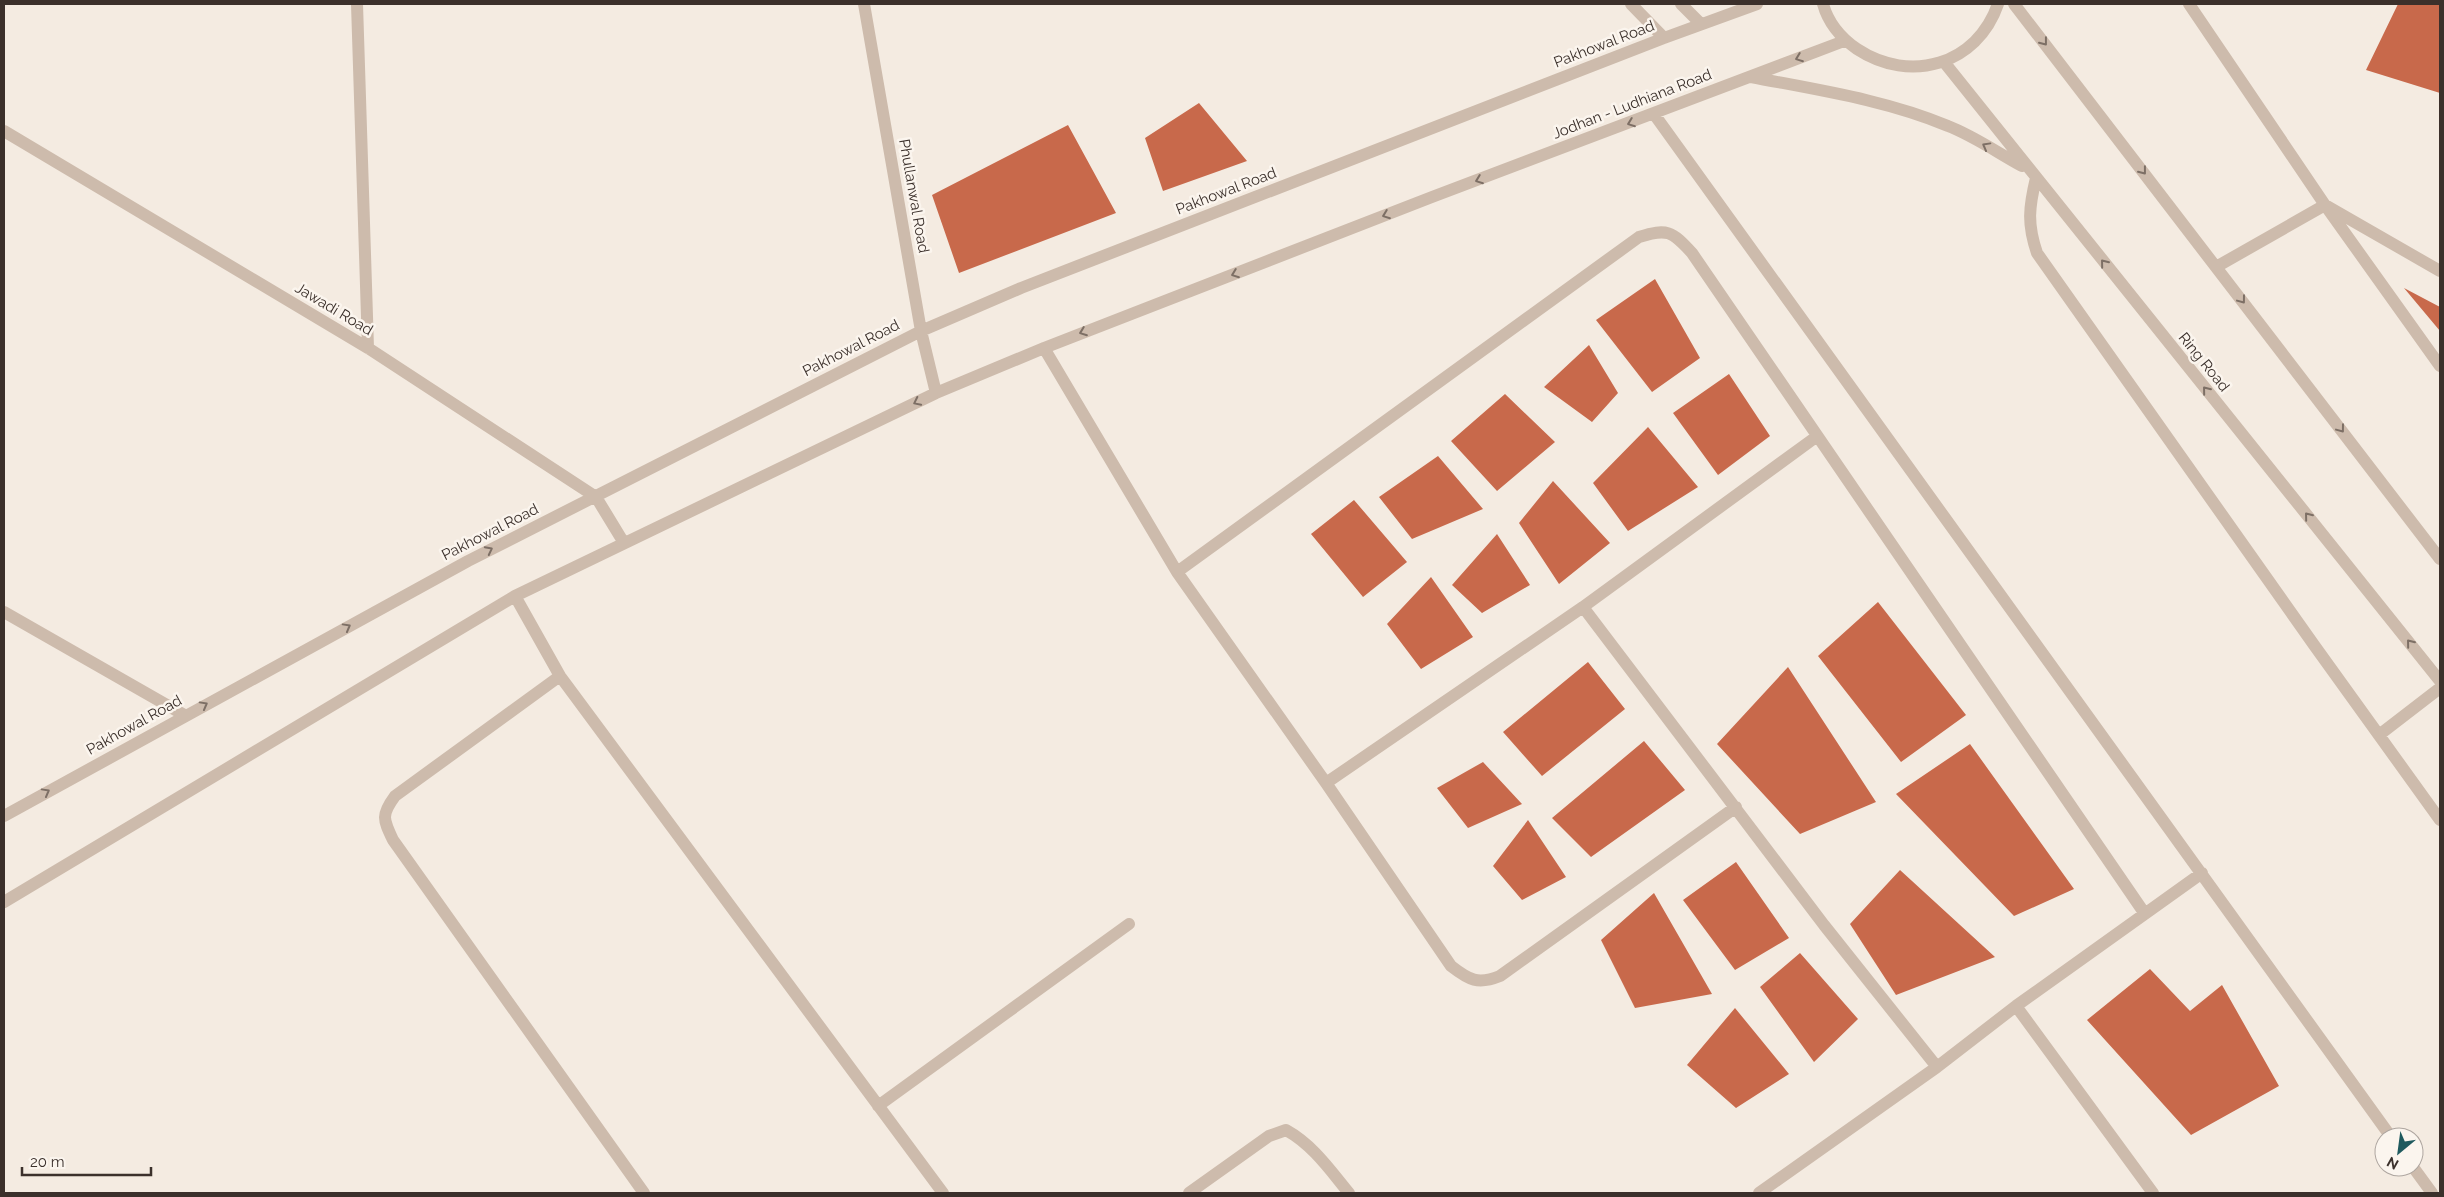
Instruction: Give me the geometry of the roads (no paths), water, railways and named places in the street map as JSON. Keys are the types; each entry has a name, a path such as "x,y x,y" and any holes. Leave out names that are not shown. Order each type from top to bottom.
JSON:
{"street":[{"path":"357,4 368,348"},
{"name":"Phullanwal Road","path":"864,4 921,331 936,393"},
{"path":"1631,4 1664,38"},
{"path":"1681,4 1701,24"},
{"name":"Pakhowal Road","path":"4,816 468,561 921,331 1021,288 1664,38 1757,4"},
{"path":"1823,4 1826,14 1844,41 1874,60 1908,68 1944,62 1972,45 1993,20 1998,4"},
{"path":"2014,4 2440,559"},
{"path":"2189,4 2325,205 2440,366"},
{"name":"Jodhan - Ludhiana Road","path":"1044,348 1432,197 1844,41"},
{"name":"Ring Road","path":"1944,62 2440,681"},
{"path":"1750,77 1870,101 1913,112 1950,126 2032,174 2028,221 2037,253 2440,820"},
{"path":"1654,114 2384,1127"},
{"name":"Jawadi Road","path":"4,131 368,348 596,497 624,543"},
{"path":"2216,266 2325,205"},
{"path":"2325,205 2440,271"},
{"path":"1177,572 1639,237 1660,230 1678,238 1692,253 1816,437 2145,914"},
{"path":"4,902 515,596 936,393 1044,348 1177,572 1326,783 1451,966 1466,978 1486,982 1500,976 1736,807"},
{"path":"1326,783 1583,606 1816,437"},
{"path":"515,596 560,676 943,1193"},
{"path":"1583,606 1824,925 1937,1066"},
{"path":"4,612 186,716"},
{"path":"560,676 396,796 385,810 386,825 393,840 644,1193"},
{"path":"2379,735 2440,688"},
{"path":"1759,1193 2202,873"},
{"path":"878,1106 1129,924"},
{"path":"2016,1006 2153,1193"},
{"path":"1189,1193 1269,1136 1286,1130 1302,1139 1315,1151 1349,1193"},
{"path":"2420,1177 2432,1193"}]}
